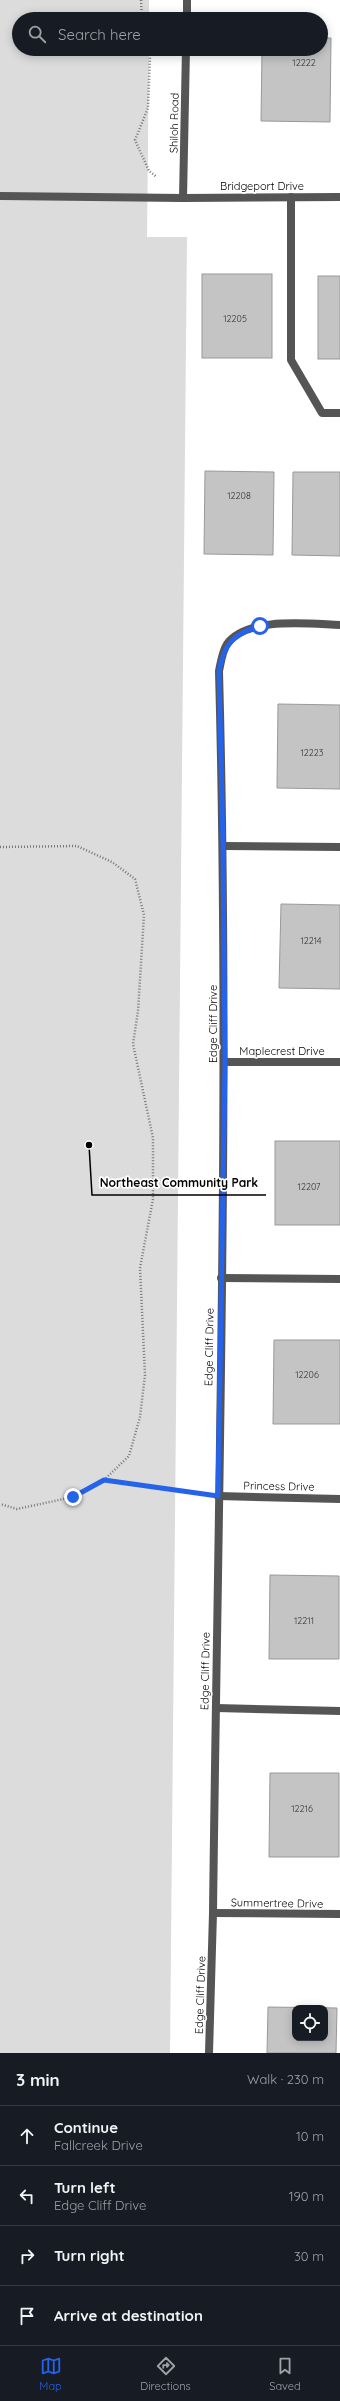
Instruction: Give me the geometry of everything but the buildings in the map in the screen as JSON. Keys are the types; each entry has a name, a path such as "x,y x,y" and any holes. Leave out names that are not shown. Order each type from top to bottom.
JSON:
{"street":[{"path":"187,0 187,12"},
{"name":"Shiloh Road","path":"183,198 186,56"},
{"name":"Bridgeport Drive","path":"0,196 183,198 340,197"},
{"path":"291,197 291,360 322,413 340,413"},
{"name":"Edge Cliff Drive","path":"209,2053 213,1913 225,1062 223,846 219,671 228,644 244,631 273,624 340,625"},
{"path":"223,846 340,847"},
{"name":"Maplecrest Drive","path":"225,1062 340,1062"},
{"path":"221,1278 340,1279"},
{"name":"Princess Drive","path":"218,1496 340,1499"},
{"path":"216,1708 340,1711"},
{"name":"Summertree Drive","path":"213,1913 340,1914"}],"path":[{"path":"141,0 142,12"},
{"path":"150,56 148,108 135,140 149,171 183,198"},
{"path":"0,847 77,846 112,862 135,879 144,914 138,1011 133,1044 153,1138 153,1199 140,1268 146,1375 140,1417 129,1456 104,1480 73,1497 16,1509 0,1504"},
{"path":"104,1480 218,1496"}],"shaded area":[{"path":"0,0 149,0 149,12 12,12 12,56 149,56 147,237 187,237 170,2053 0,2053"}],"place":[{"name":"Northeast Community Park","path":"89,1145"}],"route":[{"path":"73,1497 104,1480 218,1496 225,1062 223,846 219,671 222,657 228,644 244,631 260,626"}]}
